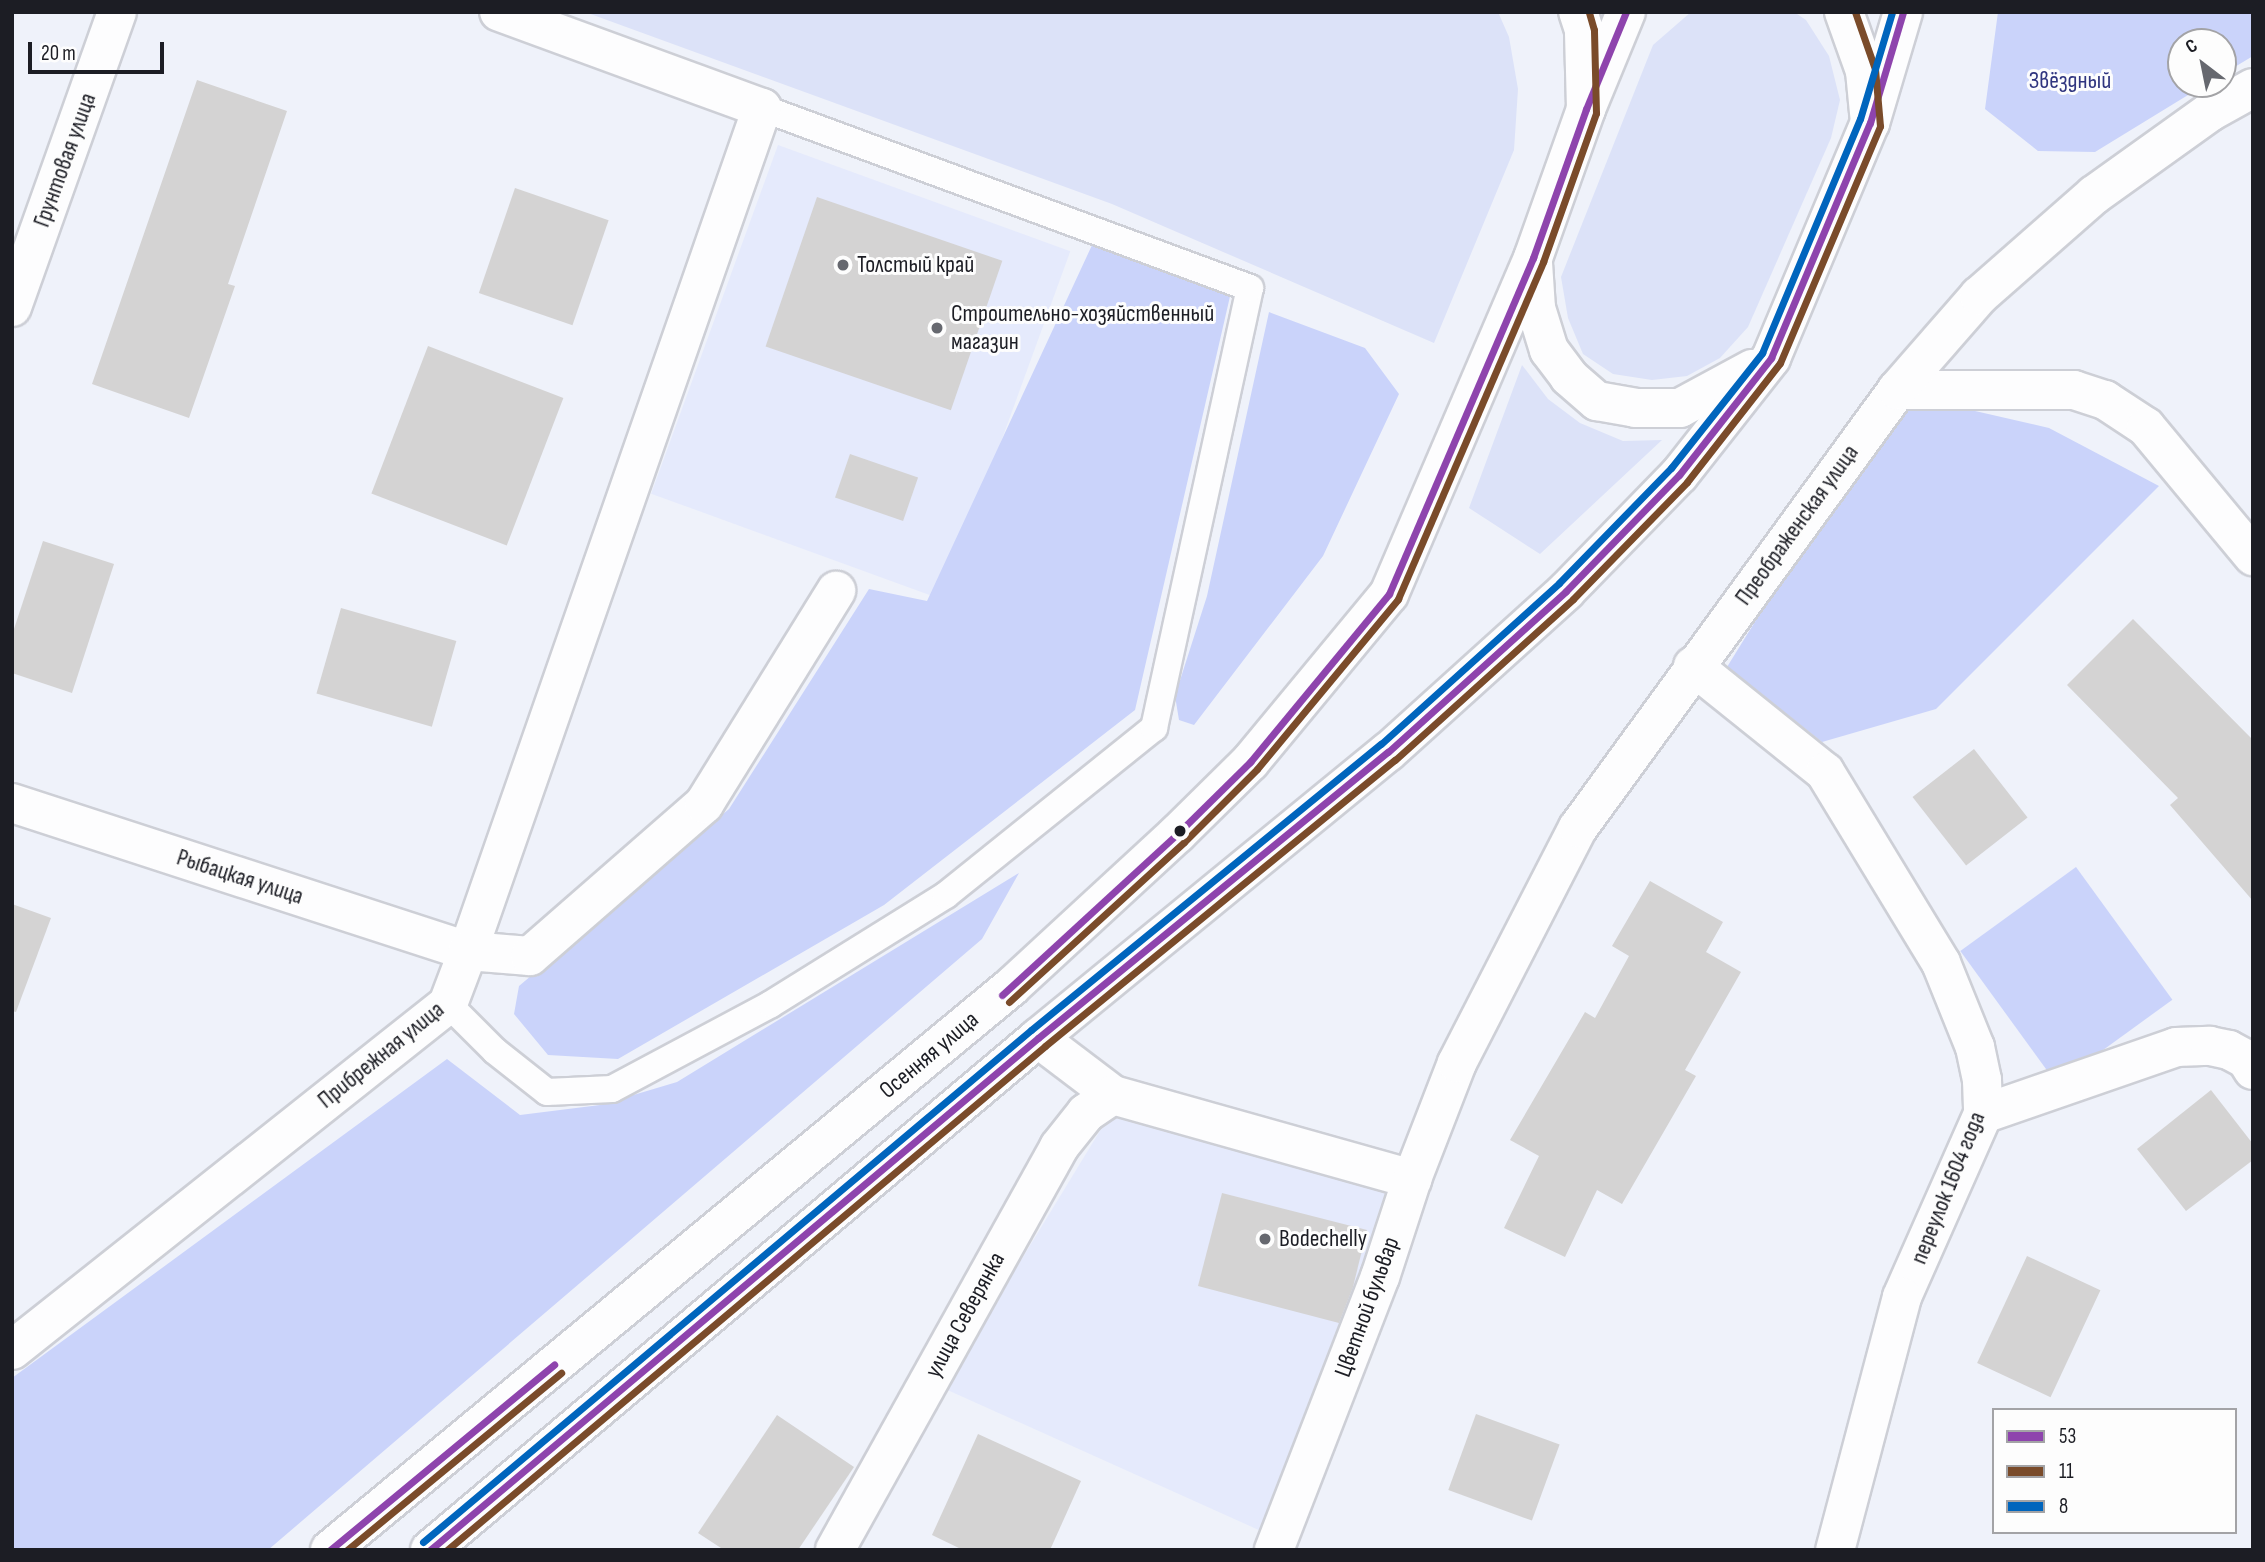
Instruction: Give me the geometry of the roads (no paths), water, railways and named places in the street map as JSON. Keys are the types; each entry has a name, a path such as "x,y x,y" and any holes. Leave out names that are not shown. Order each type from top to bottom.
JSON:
{"street":[{"name":"Грунтовая улица","path":"12,307 117,12"},
{"path":"499,12 762,108"},
{"path":"1578,12 1584,30 1586,109"},
{"name":"Осенняя улица","path":"330,1550 1011,987 1177,834 1250,762 1389,594 1533,258 1586,109 1626,12"},
{"path":"1844,12 1866,71 1870,123"},
{"path":"430,1550 1038,1038 1388,752 1566,591 1679,475 1771,358 1870,123 1903,12"},
{"name":"Преображенская улица","path":"1457,1063 1578,828 1693,666 1897,390 1979,296 2094,195 2210,112 2253,88"},
{"name":"Прибрежная улица","path":"12,1350 448,1003 762,108"},
{"path":"1533,258 1536,308 1549,350 1569,377 1597,401 1634,408 1680,408 1722,388 1771,358"},
{"path":"1897,390 2074,390 2105,400 2146,427 2253,556"},
{"path":"468,951 530,956 704,804 836,591"},
{"name":"переулок 1604 года","path":"1693,666 1825,772 1941,963 1975,1047 1982,1080 1983,1114 1902,1297 1835,1550"},
{"name":"Рыбацкая улица","path":"12,803 468,951"},
{"path":"1038,1038 1113,1095 1412,1179"},
{"path":"1983,1114 2176,1047 2210,1046 2229,1050 2246,1059 2253,1070"},
{"name":"Цветной бульвар","path":"1274,1550 1380,1278 1412,1179 1457,1063"},
{"name":"улица Северянка","path":"835,1550 1059,1147 1086,1113 1113,1095"}],"lane":[{"path":"448,1003 495,1051 547,1091 612,1089 771,1004 946,895 1154,728 1250,288 762,108"}],"place":[{"name":"Толстый край","path":"843,265"},
{"name":"Строительно-хозяйственный магазин","path":"937,328"},
{"name":"Bodechelly","path":"1265,1239"}],"park label":[{"name":"Звёздный","path":"2070,81"}]}
